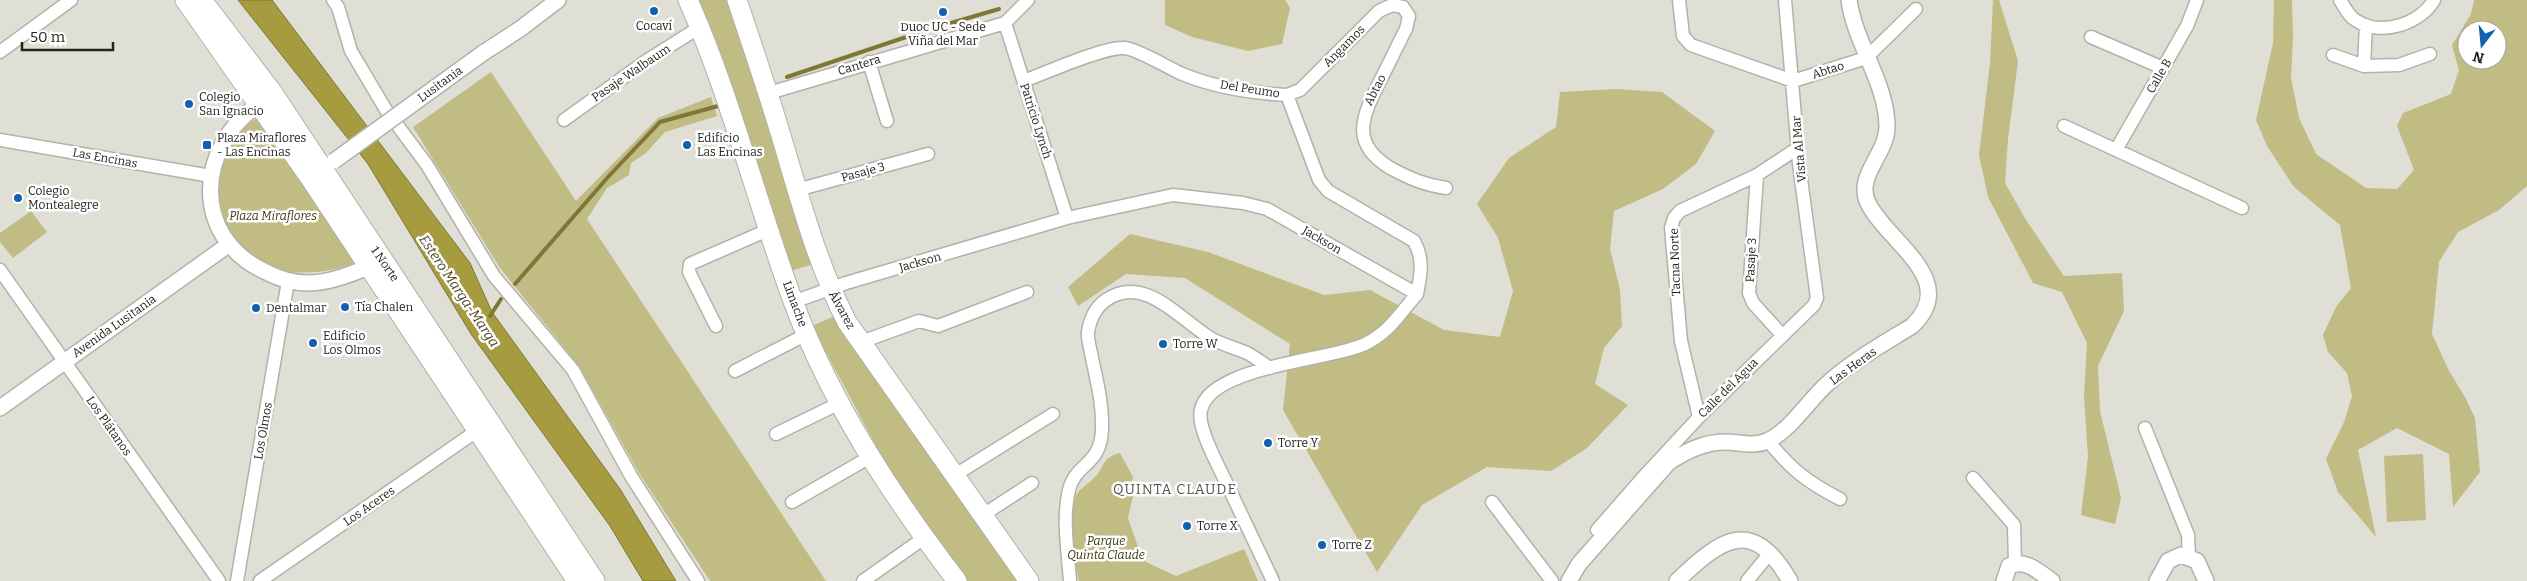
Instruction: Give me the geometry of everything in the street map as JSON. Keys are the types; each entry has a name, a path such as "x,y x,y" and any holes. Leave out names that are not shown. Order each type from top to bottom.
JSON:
{"main road":[{"name":"1 Norte","path":"186,0 258,104 322,169"},
{"name":"1 Norte","path":"202,0 273,92 322,169 478,430 577,581"},
{"name":"Limache","path":"688,0 700,27 793,302 807,334 840,402 870,457 924,538 957,581"},
{"name":"Álvarez","path":"737,0 769,93 812,241 830,288 847,322 1028,581"},
{"path":"258,104 271,110 306,146"},
{"name":"1 Norte","path":"376,262 596,581"}],"street":[{"path":"0,52 71,0"},
{"path":"333,0 338,7 350,51 386,110 427,166 494,276 573,370 631,476 698,581"},
{"name":"Lusitania","path":"322,169 558,0"},
{"name":"Cantera","path":"769,93 1005,23 1028,0"},
{"path":"1679,0 1683,36 1691,45 1793,80"},
{"name":"Vista Al Mar","path":"1785,0 1798,148 1817,298"},
{"path":"1849,0 1851,14 1866,58"},
{"name":"Calle B","path":"2116,150 2187,26 2197,0"},
{"path":"2340,0 2347,12 2357,21 2366,25 2398,26 2414,20 2429,9 2434,0"},
{"name":"Angamos","path":"1287,95 1300,90 1379,11 1392,5 1404,7"},
{"name":"Abtao","path":"1404,7 1409,16 1406,29 1364,111 1362,128 1365,142 1373,154 1392,169 1417,183 1446,188"},
{"name":"Abtao","path":"1793,80 1866,58 1916,9"},
{"name":"Patricio Lynch","path":"1005,23 1067,218"},
{"path":"2364,66 2366,25"},
{"name":"Pasaje Walbaum","path":"564,120 646,62 700,27"},
{"path":"2092,37 2163,68"},
{"name":"Del Peumo","path":"1024,81 1110,49 1126,48 1182,74 1205,82 1266,94 1287,95 1318,180 1328,191 1414,241 1421,253 1422,267 1417,294"},
{"path":"2333,55 2364,66 2399,66 2430,54"},
{"name":"Las Heras","path":"1768,441 1785,428 1835,377 1912,326 1921,317 1929,300 1928,284 1923,274 1877,215 1865,195 1865,185 1883,145 1887,128 1879,87 1866,58"},
{"path":"869,62 887,121"},
{"path":"258,104 237,121 222,142 211,176 210,192 215,216 221,235 228,245 237,255 256,267 288,281 308,283 328,280 350,275 376,262"},
{"path":"2064,126 2242,208"},
{"name":"Las Encinas","path":"0,140 211,176"},
{"name":"Tacna Norte","path":"1700,417 1680,341 1672,228 1674,218 1680,211 1756,175 1798,148"},
{"name":"Pasaje 3","path":"797,190 928,154"},
{"name":"Pasaje 3","path":"1756,175 1749,293 1753,303 1782,334"},
{"name":"Jackson","path":"793,302 830,288 1067,218 1173,196 1243,203 1267,209 1417,294"},
{"path":"716,326 689,272 690,264 768,230"},
{"name":"Avenida Lusitania","path":"0,408 228,245"},
{"name":"Los Plátanos","path":"0,270 219,581"},
{"name":"Los Olmos","path":"237,581 288,281"},
{"path":"1070,581 1067,517 1069,490 1077,472 1093,459 1099,448 1102,431 1102,405 1088,334 1092,318 1101,304 1118,292 1127,291 1154,298 1213,340 1248,354 1270,368"},
{"path":"861,342 919,321 938,326 1027,292"},
{"path":"1273,581 1218,464 1201,422 1201,408 1204,399 1213,390 1228,381 1270,368 1316,359 1368,343 1396,322 1417,294"},
{"name":"Calle del Agua","path":"1648,478 1700,417 1782,334 1814,305 1817,298"},
{"path":"735,371 807,334"},
{"path":"776,434 840,402"},
{"path":"955,475 1054,414"},
{"path":"2145,428 2188,535 2189,556"},
{"name":"Los Aceres","path":"260,581 478,430"},
{"path":"1597,530 1648,478 1669,462 1699,446 1726,442 1754,444 1768,441 1784,461 1807,482 1840,499"},
{"path":"792,502 870,457"},
{"path":"1569,581 1579,564 1648,478"},
{"path":"1973,478 2014,525 2015,563"},
{"path":"983,515 1032,482"},
{"path":"1492,502 1552,581"},
{"path":"863,581 924,538"},
{"path":"1677,581 1707,553 1730,541 1746,539 1759,544 1770,554 1790,581"},
{"path":"1747,581 1770,554"},
{"path":"2157,581 2164,567 2173,558 2181,555 2189,556 2196,561 2206,581"},
{"path":"2004,581 2009,566 2015,563 2024,564 2052,581"}],"green space":[{"path":"697,0 728,0 761,91 814,264 790,271"},
{"path":"1165,0 1285,0 1290,8 1282,44 1248,51 1192,37 1165,25"},
{"path":"1993,0 1999,0 2018,61 2008,139 2005,183 2026,220 2064,276 2122,273 2124,311 2098,366 2100,411 2121,498 2115,524 2081,515 2088,457 2084,396 2087,343 2062,292 2033,283 1988,197 1979,155 1990,63"},
{"path":"2274,0 2292,0 2291,78 2299,118 2316,154 2366,188 2397,189 2414,170 2397,126 2403,113 2451,94 2459,70 2507,70 2507,20 2467,20 2471,14 2474,0 2527,0 2527,186 2499,210 2458,232 2439,262 2432,334 2449,371 2475,418 2480,472 2453,507 2449,454 2397,428 2358,450 2376,537 2338,492 2326,459 2344,422 2352,396 2347,373 2328,352 2323,335 2336,307 2351,288 2340,225 2294,187 2267,146 2256,120 2273,43"},
{"path":"2457,37 2457,63 2452,45"},
{"path":"491,72 576,201 658,118 711,97 717,116 665,132 646,153 631,163 629,175 607,188 587,219 826,581 710,581 639,473 579,366 500,268 413,127"},
{"path":"1616,89 1662,92 1715,131 1696,164 1663,189 1614,211 1610,249 1620,290 1622,326 1604,348 1595,384 1628,405 1587,448 1551,471 1487,467 1422,505 1377,572 1283,410 1290,344 1185,278 1126,274 1078,306 1068,287 1130,234 1208,252 1324,295 1370,290 1444,330 1500,337 1513,291 1498,238 1477,204 1509,158 1556,127 1560,92"},
{"name":"Plaza Miraflores","path":"259,117 359,261 347,266 318,272 288,272 260,264 249,257 238,245 229,230 219,196 221,162 227,146 237,132"},
{"path":"31,211 47,232 13,258 0,242 0,233"},
{"path":"835,316 945,471 1017,581 965,581 916,521 812,326"},
{"name":"Parque Quinta Claude","path":"1120,453 1133,477 1130,486 1133,496 1128,518 1139,550 1146,562 1176,576 1244,549 1258,581 1079,581 1072,548 1070,525 1073,504 1077,494 1098,474 1106,460"},
{"path":"2423,454 2426,520 2387,522 2384,456"}],"water":[{"name":"Estero Marga-Marga","path":"238,0 272,0 470,263 492,312 620,489 676,581 643,581 610,526 471,334 368,164"}],"waterway":[{"path":"787,77 927,30 999,9"},
{"path":"515,284 608,177 660,122 718,106"},
{"name":"Estero Marga-Marga","path":"490,316 501,299"}],"place":[{"name":"Cocaví","path":"654,11"},
{"name":"Duoc UC - Sede Viña del Mar","path":"943,12"},
{"name":"Colegio San Ignacio","path":"189,104"},
{"name":"Plaza Miraflores - Las Encinas","path":"207,145"},
{"name":"Edificio Las Encinas","path":"687,145"},
{"name":"Colegio Montealegre","path":"18,198"},
{"name":"Tía Chalen","path":"345,307"},
{"name":"Dentalmar","path":"256,308"},
{"name":"Edificio Los Olmos","path":"313,343"},
{"name":"Torre W","path":"1163,344"},
{"name":"Torre Y","path":"1268,443"},
{"name":"Torre X","path":"1187,526"},
{"name":"Torre Z","path":"1322,545"}],"district":[{"name":"QUINTA CLAUDE","path":"1175,489"}]}
